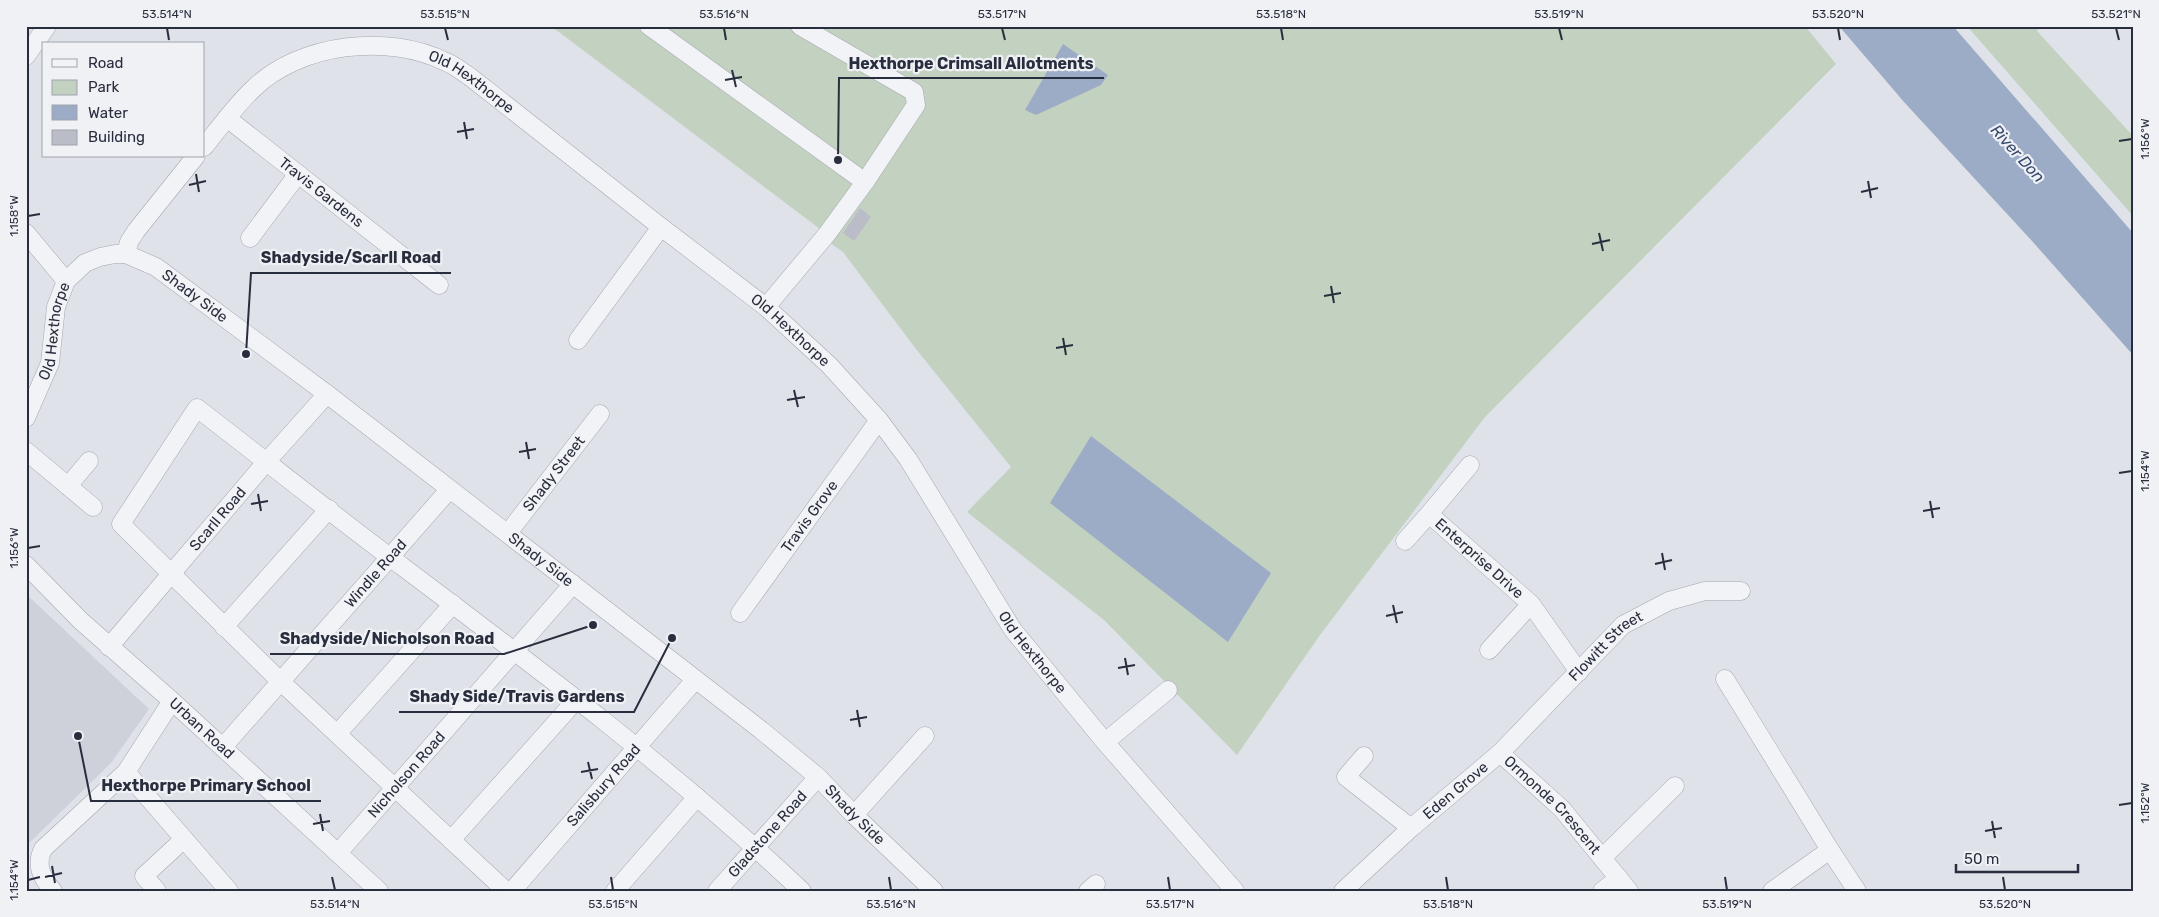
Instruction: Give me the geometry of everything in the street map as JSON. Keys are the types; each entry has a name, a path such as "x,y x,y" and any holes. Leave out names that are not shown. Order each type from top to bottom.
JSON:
{"street":[{"path":"28,47 46,26"},
{"path":"649,26 865,182"},
{"path":"766,307 827,234 865,182 916,104 914,92 800,26"},
{"name":"Old Hexthorpe","path":"205,146 254,88 296,60 321,52 353,46 381,45 418,52 446,61 469,76 766,307 829,365 879,420 908,459 1013,630 1105,742 1235,891"},
{"name":"Travis Gardens","path":"227,118 439,285"},
{"path":"126,254 129,242 136,231 194,158"},
{"path":"250,238 298,174"},
{"path":"578,340 661,227"},
{"path":"26,233 66,281"},
{"name":"Old Hexthorpe","path":"26,418 50,363 56,307 66,281 85,264 100,257 126,254"},
{"name":"Shady Side","path":"126,254 156,267 327,394 761,730 818,777 854,815 934,891"},
{"name":"Scarll Road","path":"110,647 267,461 327,394"},
{"path":"506,891 280,682 121,524 197,408 390,557 515,650 638,747 756,847 802,891"},
{"name":"Shady Street","path":"508,533 600,414"},
{"name":"Travis Grove","path":"740,614 879,420"},
{"path":"26,451 93,507"},
{"path":"68,486 89,461"},
{"name":"Enterprise Drive","path":"1405,541 1470,465"},
{"name":"Windle Road","path":"222,747 449,490"},
{"path":"224,627 328,509"},
{"name":"Enterprise Drive","path":"1429,514 1531,604 1579,672"},
{"name":"Urban Road","path":"26,565 110,647 172,701 379,891"},
{"name":"Nicholson Road","path":"338,853 573,584"},
{"name":"Flowitt Street","path":"1500,753 1623,625 1669,601 1705,591 1741,591"},
{"path":"337,734 453,604"},
{"name":"Enterprise Drive","path":"1489,650 1531,604"},
{"path":"1725,678 1854,886"},
{"name":"Salisbury Road","path":"512,891 695,680"},
{"path":"1105,742 1168,690"},
{"path":"451,840 577,699"},
{"path":"53,891 44,880 39,866 43,849 126,772 172,701"},
{"path":"854,815 925,736"},
{"name":"Eden Grove","path":"1342,891 1411,828 1500,753"},
{"name":"Ormonde Crescent","path":"1500,753 1562,809 1624,884"},
{"name":"Eden Grove","path":"1364,756 1346,778 1411,828"},
{"path":"126,772 229,891"},
{"name":"Gladstone Road","path":"717,891 818,777"},
{"name":"Ormonde Crescent","path":"1602,858 1674,786"},
{"path":"615,891 697,797"},
{"path":"157,891 144,876 184,839"},
{"path":"1772,891 1830,850"},
{"path":"1602,891 1624,884"}],"shaded area":[{"path":"26,594 149,709 111,763 26,846"}],"green space":[{"path":"551,26 1805,26 1836,64 1485,417 1320,635 1237,755 1104,620 967,512 1011,467 916,349 843,252 829,242 832,238"},
{"path":"1967,26 2041,26 2037,31 2133,136 2133,216"}],"water":[{"name":"River Don","path":"1839,26 1953,26 2133,233 2133,355 2032,241 1904,102"},
{"path":"1063,44 1108,75 1101,85 1036,115 1025,110"},
{"path":"1091,436 1271,573 1228,642 1050,503"}],"building":[{"path":"860,208 871,217 854,241 843,233"}],"place":[{"name":"Hexthorpe Crimsall Allotments","path":"838,160"},
{"name":"Shadyside/Scarll Road","path":"246,354"},
{"name":"Shadyside/Nicholson Road","path":"593,625"},
{"name":"Shady Side/Travis Gardens","path":"672,638"},
{"name":"Hexthorpe Primary School","path":"78,736"}]}
